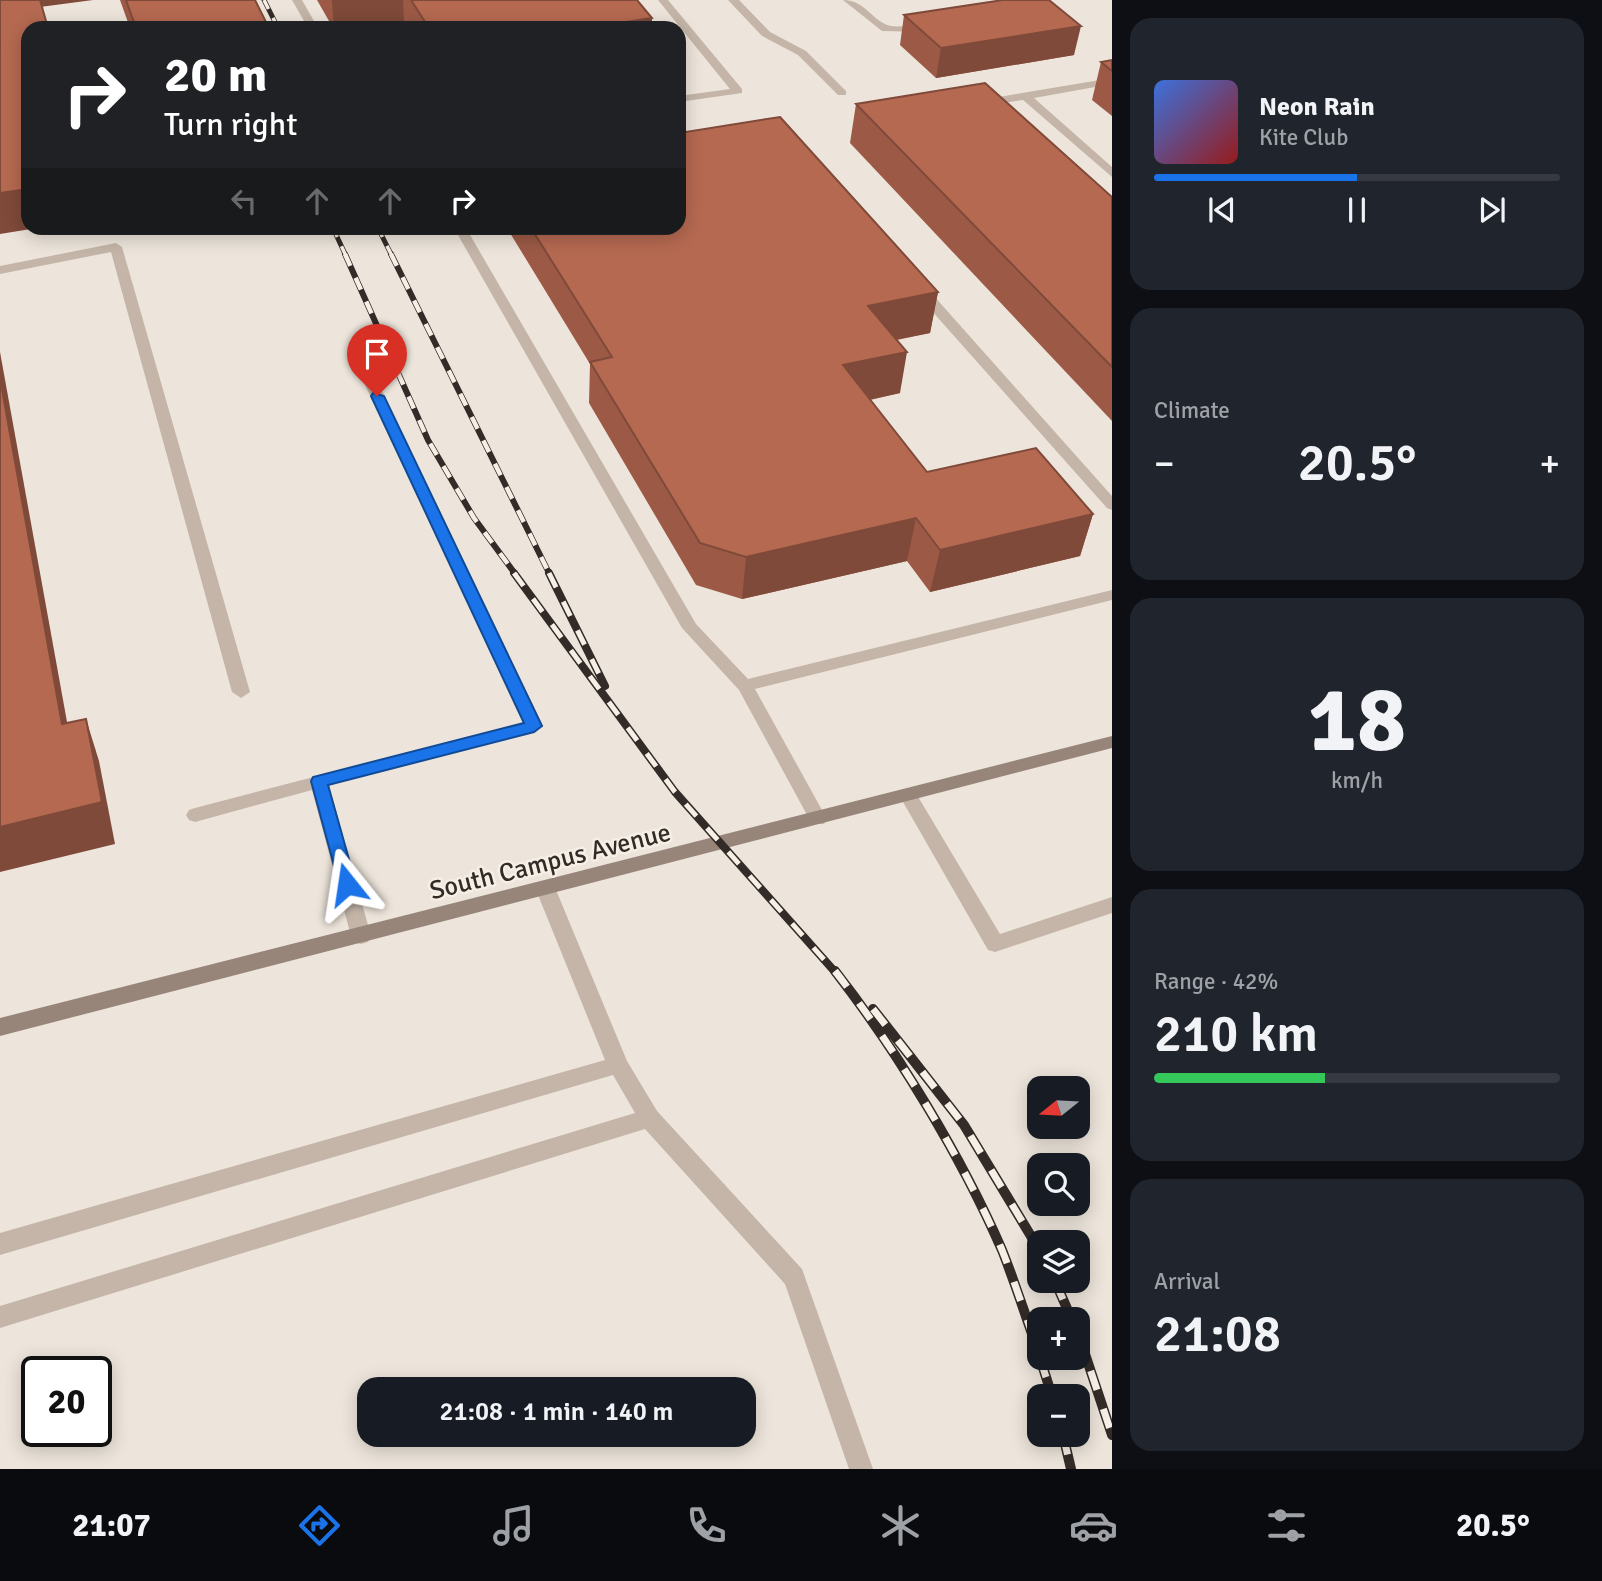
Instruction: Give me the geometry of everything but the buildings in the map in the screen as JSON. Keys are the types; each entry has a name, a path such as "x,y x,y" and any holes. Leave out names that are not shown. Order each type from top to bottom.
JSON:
{"street":[{"name":"South Campus Avenue","path":"0,1027 545,890 1112,742"}],"lane":[{"path":"297,0 309,21"},
{"path":"663,0 680,21"},
{"path":"733,0 766,34 802,53 842,93"},
{"path":"848,0 886,29 898,31 938,27"},
{"path":"686,28 738,91 686,98"},
{"path":"973,105 1112,81"},
{"path":"1025,96 1112,173"},
{"path":"464,235 690,628 745,686 818,819"},
{"path":"0,270 116,247 240,692"},
{"path":"910,278 1112,505"},
{"path":"195,816 534,726 366,372"},
{"path":"745,686 1112,595"},
{"path":"319,781 362,936"},
{"path":"908,795 995,944 1112,905"},
{"path":"545,890 618,1065 649,1118 794,1277 861,1469"},
{"path":"0,1244 618,1065"},
{"path":"0,1317 649,1118"}],"railway":[{"path":"264,0 274,21"},
{"path":"336,235 346,256"},
{"path":"382,235 391,254"},
{"path":"345,254 428,440 474,518 516,575"},
{"path":"391,254 550,575"},
{"path":"514,573 675,792 836,973"},
{"path":"549,573 605,686"},
{"path":"835,971 905,1070 948,1142 986,1214 1027,1320"},
{"path":"873,1009 964,1125 1027,1230"},
{"path":"1060,1293 1066,1307"},
{"path":"1090,1369 1112,1435"},
{"path":"1044,1370 1048,1384"},
{"path":"1066,1447 1071,1469"}],"route":[{"path":"347,884 319,781 534,726 377,396"}]}
